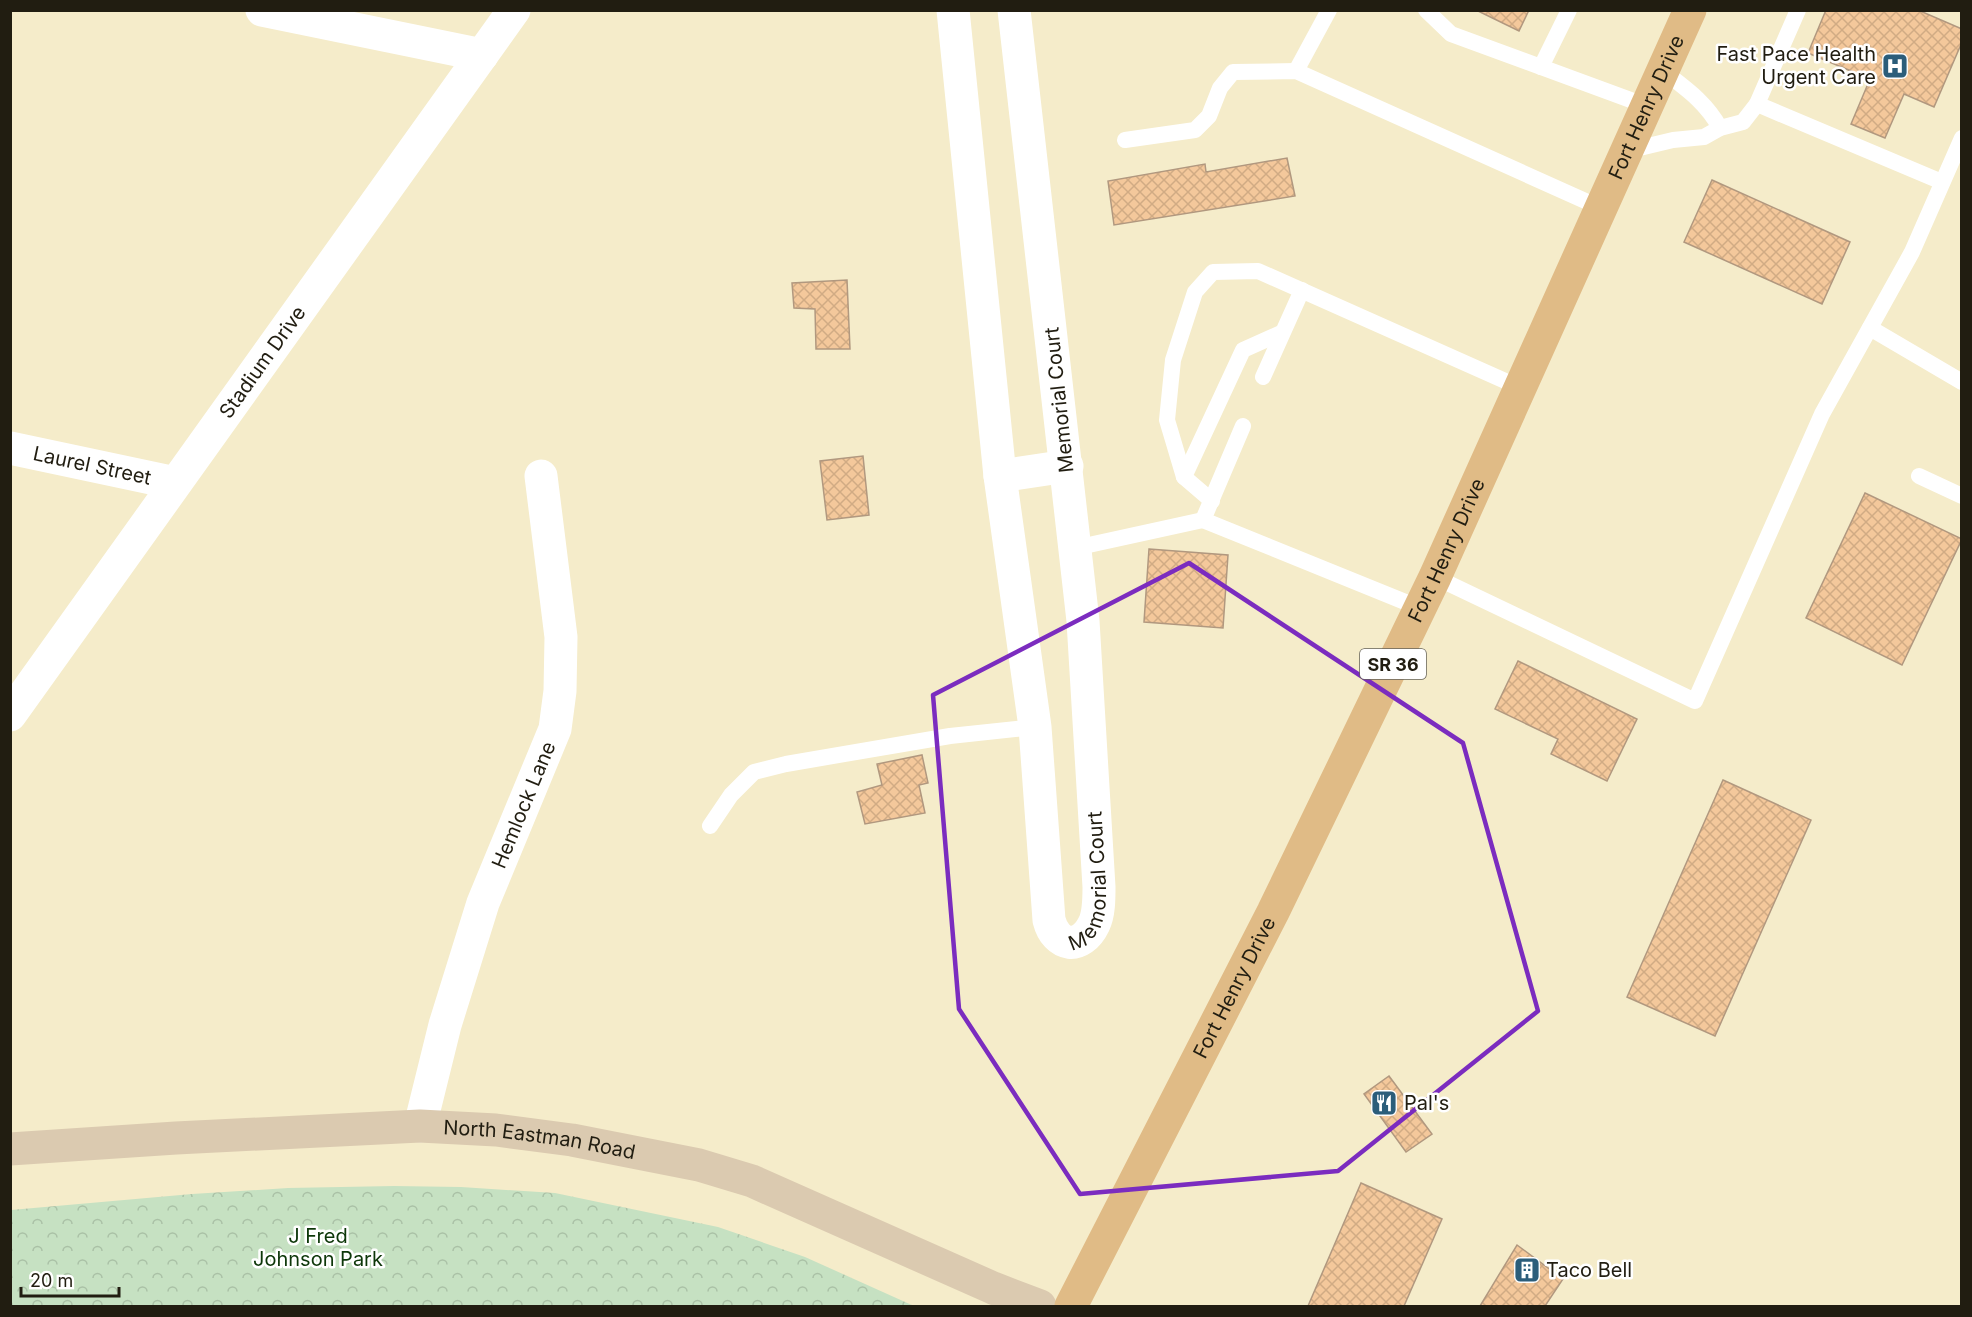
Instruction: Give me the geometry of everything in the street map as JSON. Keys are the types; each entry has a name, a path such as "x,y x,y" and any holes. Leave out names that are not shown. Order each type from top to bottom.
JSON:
{"main road":[{"name":"Fort Henry Drive","path":"1071,1306 1273,912 1435,577 1690,10"},
{"name":"North Eastman Road","path":"10,1149 420,1126 496,1130 572,1140 699,1165 752,1181 993,1288 1041,1306"}],"street":[{"path":"262,10 482,55"},
{"name":"Stadium Drive","path":"10,715 514,10"},
{"name":"Memorial Court","path":"953,10 1000,476 1035,727 1049,920 1052,930 1059,938 1069,943 1078,942 1086,936 1095,923 1099,887 1083,621 1014,10"},
{"name":"Laurel Street","path":"10,448 175,483"},
{"path":"1000,476 1067,466"},
{"name":"Hemlock Lane","path":"420,1126 445,1025 483,903 555,729 560,691 561,637 541,476"}],"lane":[{"path":"1296,71 1329,10"},
{"path":"1426,10 1451,34 1647,106"},
{"path":"1541,67 1569,10"},
{"path":"1627,151 1673,140 1704,137 1720,128 1743,122 1757,104 1798,10"},
{"path":"1125,140 1195,130 1209,116 1220,88 1233,72 1296,71 1601,208"},
{"path":"1663,71 1699,99 1713,114 1720,128"},
{"path":"1757,104 1942,182"},
{"path":"1435,577 1695,701 1822,414 1912,252 1962,138"},
{"path":"1212,501 1184,477 1167,420 1173,360 1195,292 1213,272 1258,272 1521,388"},
{"path":"1263,378 1302,290"},
{"path":"1870,328 1962,382"},
{"path":"1184,477 1243,350 1281,333"},
{"path":"1203,520 1243,426"},
{"path":"1919,476 1962,496"},
{"path":"1075,548 1203,520 1420,608"},
{"path":"710,826 731,795 754,771 950,736 1035,727"}],"highlighted area":[{"path":"1189,563 1463,743 1538,1011 1338,1171 1080,1194 959,1009 933,695"}],"green space":[{"name":"J Fred Johnson Park","path":"461,1187 555,1193 718,1227 805,1257 914,1306 11,1306 11,1210 192,1194 288,1188"}],"building":[{"path":"1476,10 1529,10 1519,31"},
{"name":"Fast Pace Health Urgent Care","path":"1826,10 1918,10 1962,29 1962,42 1934,107 1904,94 1885,138 1851,124 1870,79 1808,53"},
{"path":"1287,158 1295,196 1114,225 1108,181 1205,164 1206,172"},
{"path":"1712,180 1850,242 1822,304 1684,242"},
{"path":"847,280 850,349 816,349 815,309 794,308 792,283"},
{"path":"863,456 869,515 827,520 820,461"},
{"path":"1865,493 1962,539 1902,665 1806,618"},
{"path":"1149,549 1228,555 1223,628 1144,622"},
{"path":"1518,661 1637,719 1607,781 1551,754 1558,739 1495,709"},
{"path":"922,755 928,783 919,785 925,813 865,824 857,792 882,785 877,764"},
{"path":"1723,780 1811,820 1715,1036 1627,997"},
{"path":"1389,1076 1432,1134 1406,1152 1364,1094"},
{"path":"1361,1183 1442,1219 1404,1306 1308,1306"},
{"name":"Taco Bell","path":"1517,1245 1563,1279 1545,1306 1480,1306"}],"place":[{"name":"Fast Pace Health Urgent Care","path":"1895,66"},
{"name":"Pal's","path":"1384,1103"},
{"name":"Taco Bell","path":"1527,1270"}]}
